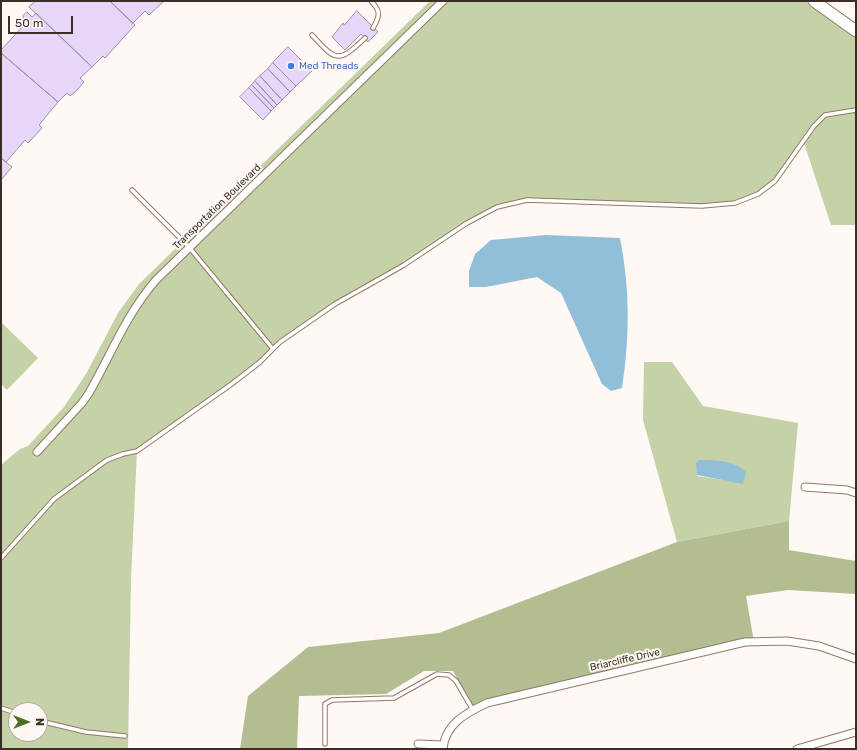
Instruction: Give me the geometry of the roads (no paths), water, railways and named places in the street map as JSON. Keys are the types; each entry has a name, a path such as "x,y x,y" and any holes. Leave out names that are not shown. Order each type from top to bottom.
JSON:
{"street":[{"name":"Transportation Boulevard","path":"37,452 82,403 89,393 116,338 146,292 189,247 443,1"},
{"path":"814,1 856,31"},
{"path":"805,487 848,490 856,493"},
{"name":"Briarcliffe Drive","path":"418,744 443,747 445,734 462,716 487,702 745,642 787,641 820,646 856,659"},
{"path":"798,749 856,732"}],"lane":[{"path":"371,1 379,12 379,17 373,28"},
{"path":"312,35 330,54 336,57 344,56 365,38"},
{"path":"1,558 60,494 107,460 123,454 137,452 233,383 260,362 280,342 335,304 404,265 467,223 497,207 527,200 702,206 735,203 758,194 775,181 814,126 825,115 856,110"},
{"path":"132,190 189,247 273,349"},
{"path":"325,744 325,704 332,700 394,698 437,674 449,675 456,681 473,710"},
{"path":"48,722 86,732 125,736"}],"water":[{"path":"546,235 620,238 626,275 628,313 625,369 622,388 611,391 602,384 561,293 537,277 486,287 469,287 469,271 475,254 491,240"},
{"path":"699,460 718,461 736,465 746,472 743,484 697,475 696,463"}],"place":[{"name":"Med Threads","path":"291,66"}]}
